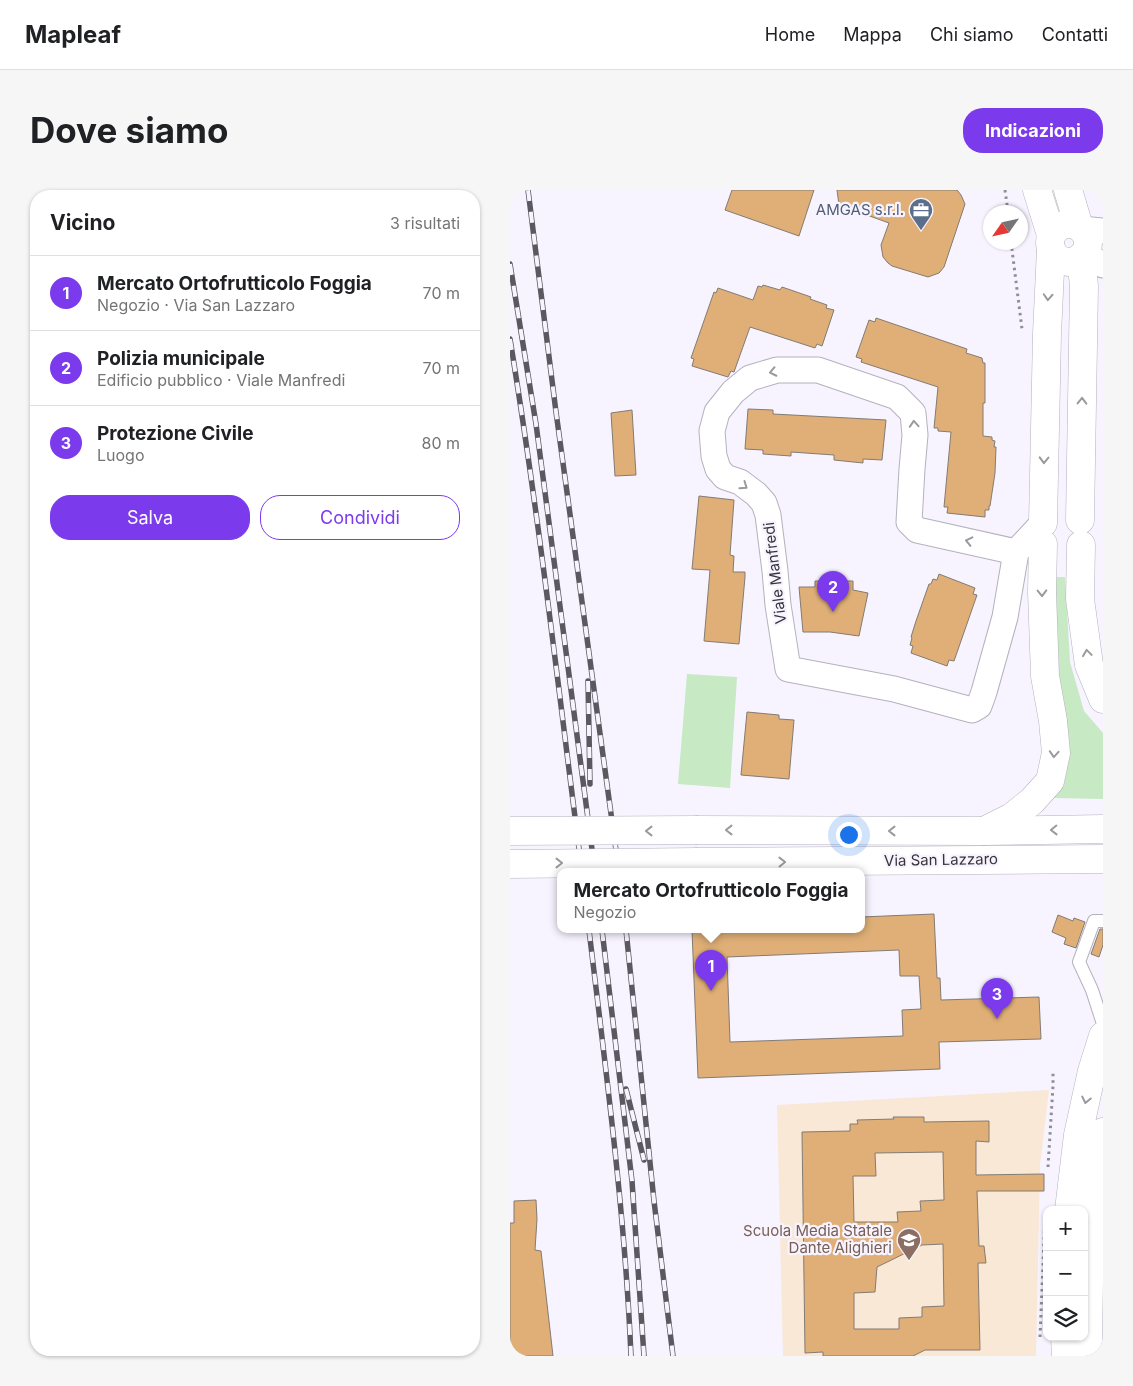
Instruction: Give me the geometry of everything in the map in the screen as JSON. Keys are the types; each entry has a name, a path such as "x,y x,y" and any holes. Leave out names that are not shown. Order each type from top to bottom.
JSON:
{"main road":[{"path":"1037,190 1051,242"},
{"path":"1068,190 1088,244 1084,286 1080,599 1089,665 1103,699"},
{"path":"984,831 1012,817 1032,801 1050,781 1056,754 1053,721 1045,676 1042,592 1047,334 1051,242 1055,230 1066,224 1073,224 1088,244"},
{"path":"1083,358 1103,324"},
{"path":"1061,511 1074,515 1080,532 1075,552 1068,555 1054,554 1043,534 1048,517 1061,511"},
{"name":"Via San Lazzaro","path":"510,831 984,831 1103,829"},
{"name":"Via San Lazzaro","path":"510,864 1103,859"},
{"path":"1069,1206 1078,1135 1098,1071 1103,1036"},
{"path":"1087,1356 1090,1224 1100,1139 1103,1132"},
{"path":"1065,1341 1066,1356"}],"street":[{"name":"Viale Manfredi","path":"777,370 818,370 897,397 913,413 915,435 910,522 917,530 1016,552 1005,616 984,692 979,706 972,710 894,689 788,669 778,605 770,532 764,503 740,482 725,477 718,469 714,456 712,431 717,412 733,392 750,378 777,370"},
{"path":"1016,552 1043,534"}],"lane":[{"path":"1103,921 1094,922 1079,962 1092,990 1103,1024"}],"path":[{"path":"1005,190 1007,205"}],"shaded area":[{"name":"Scuola Media Statale Dante Alighieri","path":"1049,1090 1040,1166 1036,1356 783,1356 777,1105"}],"green space":[{"path":"1049,577 1065,577 1070,662 1084,711 1103,733 1103,799 1053,798"},
{"path":"687,674 737,677 730,788 678,784"}],"building":[{"path":"732,190 814,190 799,236 725,210"},
{"name":"AMGAS s.r.l.","path":"837,190 957,190 965,204 944,267 939,273 928,277 892,266 883,257 881,245 889,223 839,205"},
{"path":"763,285 780,290 782,287 811,297 810,299 827,305 826,308 834,310 822,346 817,344 815,348 750,327 734,372 731,371 728,377 692,366 694,359 691,358 714,292 716,293 718,288 753,300 758,286 762,287"},
{"path":"876,318 967,349 966,353 982,358 983,363 985,363 983,436 992,437 992,440 995,441 994,447 996,447 995,473 990,506 989,510 985,510 985,517 947,513 948,507 944,507 951,432 938,431 938,428 934,428 938,387 861,362 862,359 856,357 869,320 875,322"},
{"path":"748,409 773,410 773,414 886,420 882,460 863,459 863,463 834,460 834,455 791,452 791,456 763,454 763,450 745,449"},
{"path":"632,410 636,475 615,476 611,413"},
{"path":"699,496 734,500 730,555 734,556 733,572 745,572 739,644 704,641 710,570 692,569"},
{"path":"939,574 975,588 973,594 977,595 954,661 949,660 947,666 911,653 913,646 910,645 929,584 931,584 933,579 937,580"},
{"path":"815,581 853,581 853,590 868,593 859,636 830,632 803,632 799,587 815,587"},
{"path":"747,712 779,715 779,719 794,720 789,779 741,775"},
{"path":"934,914 937,978 940,978 941,1000 1039,997 1041,1039 939,1042 940,1069 698,1078 692,933 865,933 865,917","holes":["899,950 900,976 919,976 921,1009 902,1010 903,1036 730,1042 727,957"]},
{"path":"1058,915 1073,921 1074,918 1085,922 1076,948 1064,944 1066,938 1052,932"},
{"path":"1100,929 1103,929 1103,945 1099,957 1091,954"},
{"path":"893,1117 924,1117 924,1122 989,1121 989,1142 976,1141 976,1175 1044,1174 1044,1191 977,1191 979,1246 984,1246 986,1263 978,1263 980,1350 925,1350 913,1356 823,1356 823,1352 805,1353 802,1132 850,1131 850,1124 858,1124 857,1120 894,1119","holes":["943,1152 944,1200 920,1201 921,1211 897,1212 898,1222 854,1222 853,1176 876,1176 875,1153","943,1244 944,1306 922,1307 922,1317 899,1318 899,1329 854,1329 854,1293 875,1292 877,1267 922,1245"]},
{"path":"536,1200 535,1250 541,1251 553,1356 510,1356 510,1223 514,1223 514,1201"}],"railway":[{"path":"528,190 556,412 618,868"},
{"path":"510,264 536,424 594,868"},
{"path":"510,339 539,538 581,868"},
{"path":"588,681 590,784"},
{"path":"589,933 620,1196 631,1356"},
{"path":"602,933 632,1181 644,1356"},
{"path":"626,933 654,1201 673,1356"},
{"path":"626,1089 644,1160"}],"place":[{"name":"AMGAS s.r.l.","path":"921,231"},
{"name":"Polizia municipale","path":"833,612"},
{"name":"Mercato Ortofrutticolo Foggia","path":"711,991"},
{"name":"Protezione Civile","path":"997,1019"},
{"name":"Scuola Media Statale Dante Alighieri","path":"909,1261"}]}
